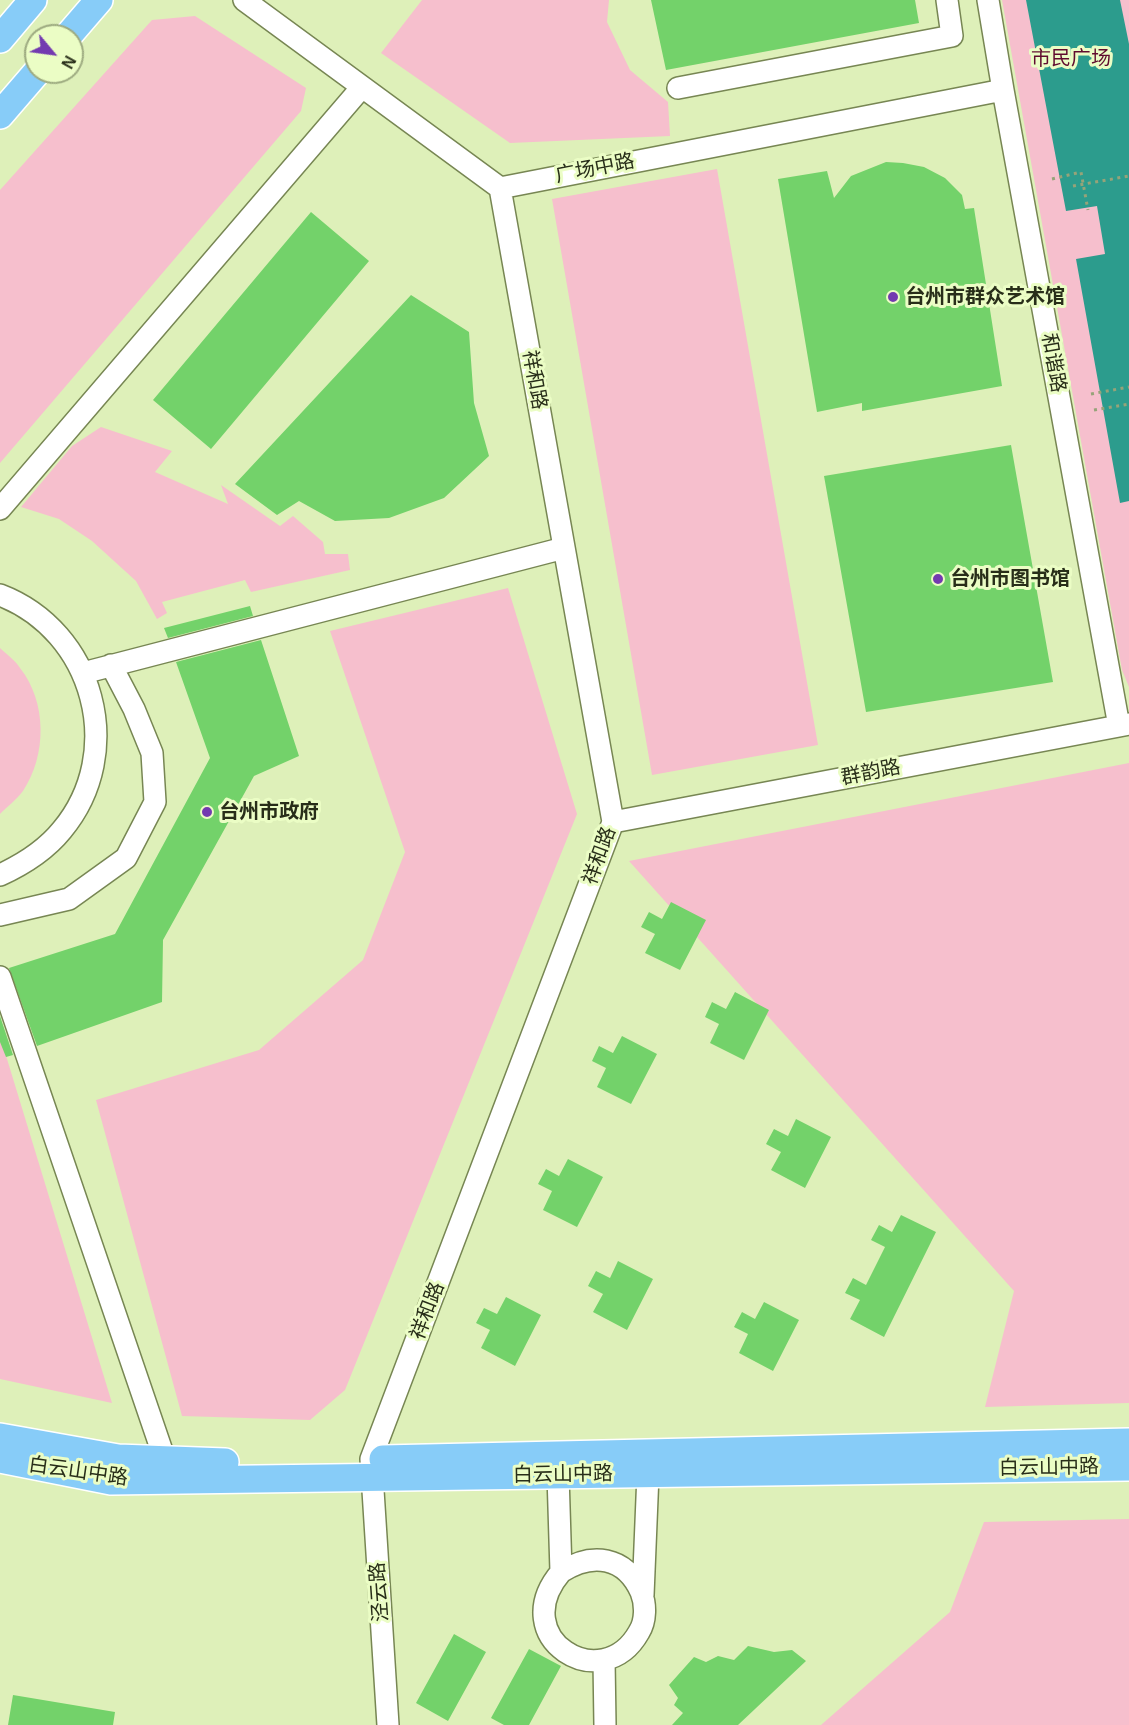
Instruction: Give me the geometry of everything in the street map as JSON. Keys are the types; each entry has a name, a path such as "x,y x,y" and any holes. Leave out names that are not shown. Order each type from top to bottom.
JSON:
{"main road":[{"path":"0,39 33,0"},
{"path":"78,24 99,0"},
{"path":"0,115 27,84"},
{"name":"白云山中路","path":"0,1437 118,1458 558,1475 1129,1467"},
{"name":"白云山中路","path":"0,1459 111,1481 371,1468 1129,1442"}],"street":[{"path":"244,0 500,188"},
{"path":"678,88 952,36 947,0"},
{"name":"和谐路","path":"988,0 1003,90 1124,725"},
{"path":"0,509 362,87"},
{"name":"广场中路","path":"500,188 1003,90"},
{"name":"祥和路","path":"371,1468 614,822 500,188"},
{"path":"83,673 564,548"},
{"path":"0,595 12,599 34,613 54,630 70,650 83,673 92,699 96,727 95,754 89,781 78,807 63,830 43,849 21,866 0,875"},
{"path":"0,915 69,899 126,858 154,802 152,753 134,709 111,664"},
{"name":"群韵路","path":"614,822 1124,725"},
{"path":"0,977 165,1460"},
{"name":"泾云路","path":"371,1468 388,1725"},
{"path":"643,1595 636,1580 624,1569 609,1561 592,1559 575,1563 561,1572 550,1584 544,1600 544,1617 548,1633 558,1647 572,1656 588,1661 604,1660 620,1654 633,1643 642,1629 645,1612 643,1595 648,1474"},
{"path":"558,1475 561,1572"},
{"path":"604,1660 605,1725"}],"path":[{"path":"1054,178 1081,172 1088,210"},
{"path":"1073,186 1129,176"},
{"path":"1093,393 1129,387"},
{"path":"1094,410 1129,404"}],"green space":[{"path":"422,0 609,0 607,22 630,70 668,102 670,136 510,143 381,53"},
{"name":"市民广场","path":"1002,0 1129,0 1129,687 1122,670"},
{"path":"195,16 306,88 301,111 0,463 0,190 152,20"},
{"path":"717,169 818,745 652,775 552,199"},
{"path":"101,427 172,451 155,472 228,504 221,485 280,526 293,516 323,542 325,554 348,554 350,570 251,592 245,580 162,602 167,613 157,619 136,581 92,541 59,519 21,507 72,446"},
{"path":"508,588 577,814 345,1390 310,1420 182,1416 96,1100 259,1050 363,960 405,852 330,631"},
{"path":"0,648 16,662 29,682 35,696 41,729 40,745 31,777 21,794 0,814"},
{"path":"1129,763 1129,1403 985,1407 1014,1291 629,861"},
{"path":"0,1036 112,1403 0,1379"},
{"path":"1129,1519 1129,1725 821,1725 950,1612 984,1522"}],"water":[{"path":"1026,0 1120,0 1129,44 1129,501 1120,503 1076,259 1105,254 1097,206 1066,211"}],"building":[{"path":"651,0 915,0 919,23 666,70"},
{"name":"台州市群众艺术馆","path":"886,162 924,167 945,178 962,195 965,209 974,208 1002,386 862,411 862,403 817,412 778,179 827,171 834,198 851,176"},
{"path":"311,212 369,261 211,449 153,400"},
{"path":"411,295 469,332 474,403 489,456 444,498 389,518 335,521 299,501 277,515 235,484"},
{"name":"台州市图书馆","path":"1011,445 1053,682 866,712 824,476"},
{"path":"250,606 253,616 168,638 164,628"},
{"name":"台州市政府","path":"261,640 299,756 254,776 163,940 162,1002 37,1046 9,968 115,934 210,758 176,662"},
{"path":"671,902 706,920 680,970 645,953 655,934 641,927 649,912 662,919"},
{"path":"735,992 769,1010 744,1060 710,1043 719,1024 705,1017 712,1002 726,1009"},
{"path":"0,1016 13,1055 6,1057 0,1042"},
{"path":"622,1036 657,1054 631,1104 597,1087 606,1068 592,1061 599,1046 613,1053"},
{"path":"796,1119 831,1137 805,1188 771,1170 781,1152 766,1144 774,1129 788,1136"},
{"path":"568,1159 603,1177 577,1227 543,1210 552,1191 538,1184 546,1169 559,1176"},
{"path":"901,1215 936,1232 884,1337 850,1319 860,1300 845,1293 853,1278 866,1285 885,1247 871,1240 879,1225 892,1232"},
{"path":"618,1261 653,1279 627,1330 593,1312 603,1294 588,1286 596,1271 610,1278"},
{"path":"506,1297 541,1315 515,1366 481,1348 490,1330 476,1323 484,1308 497,1314"},
{"path":"764,1302 799,1320 773,1371 739,1353 748,1334 734,1327 742,1312 755,1319"},
{"path":"454,1634 486,1652 448,1721 416,1703"},
{"path":"748,1646 774,1652 792,1650 806,1661 738,1725 672,1725 683,1713 674,1705 678,1698 669,1685 694,1657 706,1662 718,1656 734,1660"},
{"path":"529,1649 561,1666 529,1725 504,1725 491,1718"},
{"path":"13,1695 115,1712 113,1725 8,1725"}],"place":[{"name":"台州市群众艺术馆","path":"893,297"},
{"name":"台州市图书馆","path":"938,579"},
{"name":"台州市政府","path":"207,812"}]}
